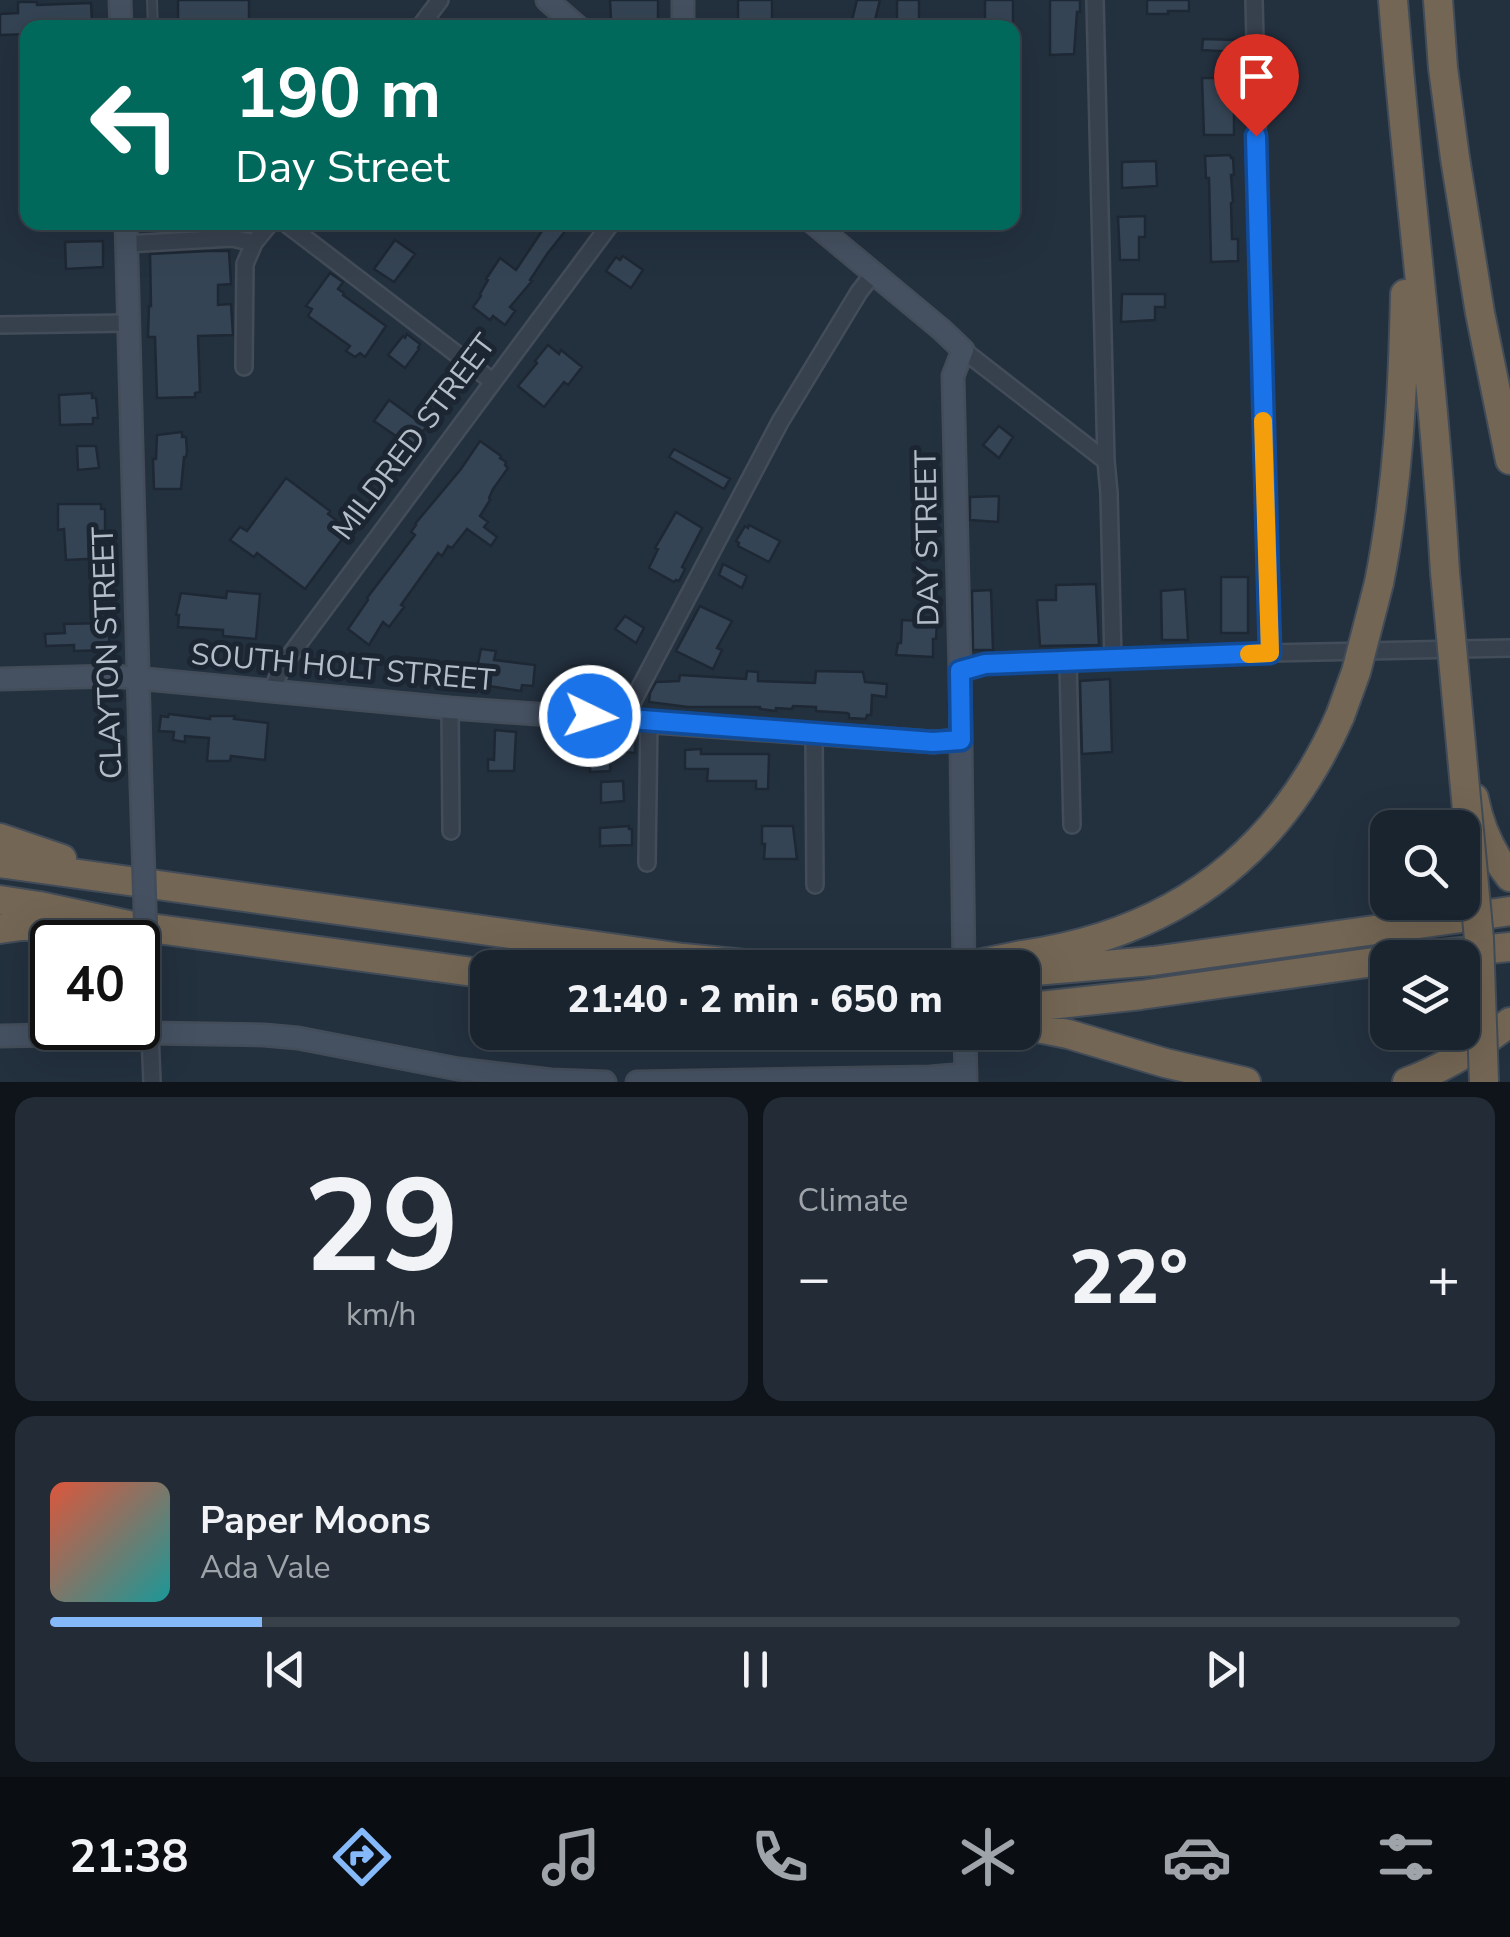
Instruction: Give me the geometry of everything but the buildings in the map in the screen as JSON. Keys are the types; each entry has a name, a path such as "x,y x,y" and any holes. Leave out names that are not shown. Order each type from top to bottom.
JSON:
{"highway":[{"path":"1439,4 1446,86 1480,313 1510,460"},
{"path":"1393,5 1439,468 1444,572 1479,939 1484,1082"},
{"path":"1040,958 1119,933 1163,913 1224,872 1260,840 1291,803 1317,763 1340,716 1379,583 1390,520 1402,416 1408,177"},
{"path":"1480,313 1510,374"},
{"path":"1460,728 1480,828 1510,877"},
{"path":"0,838 125,880"},
{"path":"0,864 628,950"},
{"path":"0,900 105,920"},
{"path":"1040,963 1154,960 1506,912"},
{"path":"0,929 30,926"},
{"path":"160,929 470,972"},
{"path":"1480,950 1510,947"},
{"path":"1040,1014 1141,995 1370,963"},
{"path":"1407,1082 1478,1047 1510,1022"},
{"path":"1040,1023 1164,1064 1246,1082"},
{"path":"1164,1064 1199,1082"}],"street":[{"path":"546,0 570,20"},
{"path":"1096,0 1114,660"},
{"path":"1254,0 1270,653"},
{"path":"244,366 244,268 265,230"},
{"path":"294,230 492,381"},
{"name":"MILDRED STREET","path":"272,691 282,666 606,230"},
{"path":"821,230 963,350 1106,461"},
{"path":"126,233 232,238 254,244"},
{"name":"CLAYTON STREET","path":"126,233 145,920"},
{"path":"625,718 780,422 873,274"},
{"path":"0,325 128,324"},
{"name":"DAY STREET","path":"961,950 953,376 963,350"},
{"path":"960,671 985,664 1510,648"},
{"path":"1068,662 1072,825"},
{"name":"SOUTH HOLT STREET","path":"0,679 114,676 450,708 933,742 961,740"},
{"path":"450,708 451,831"},
{"path":"647,863 649,720"},
{"path":"814,733 815,885"},
{"path":"160,1032 298,1038 458,1075 605,1082"},
{"path":"0,1036 30,1035"},
{"name":"CLAYTON STREET","path":"151,1050 152,1082"},
{"path":"637,1082 966,1078 965,1050"}],"slow traffic":[{"path":"1249,654 1270,653 1263,421"}],"route":[{"path":"590,716 933,742 961,740 960,671 985,664 1270,653 1256,136"}]}
